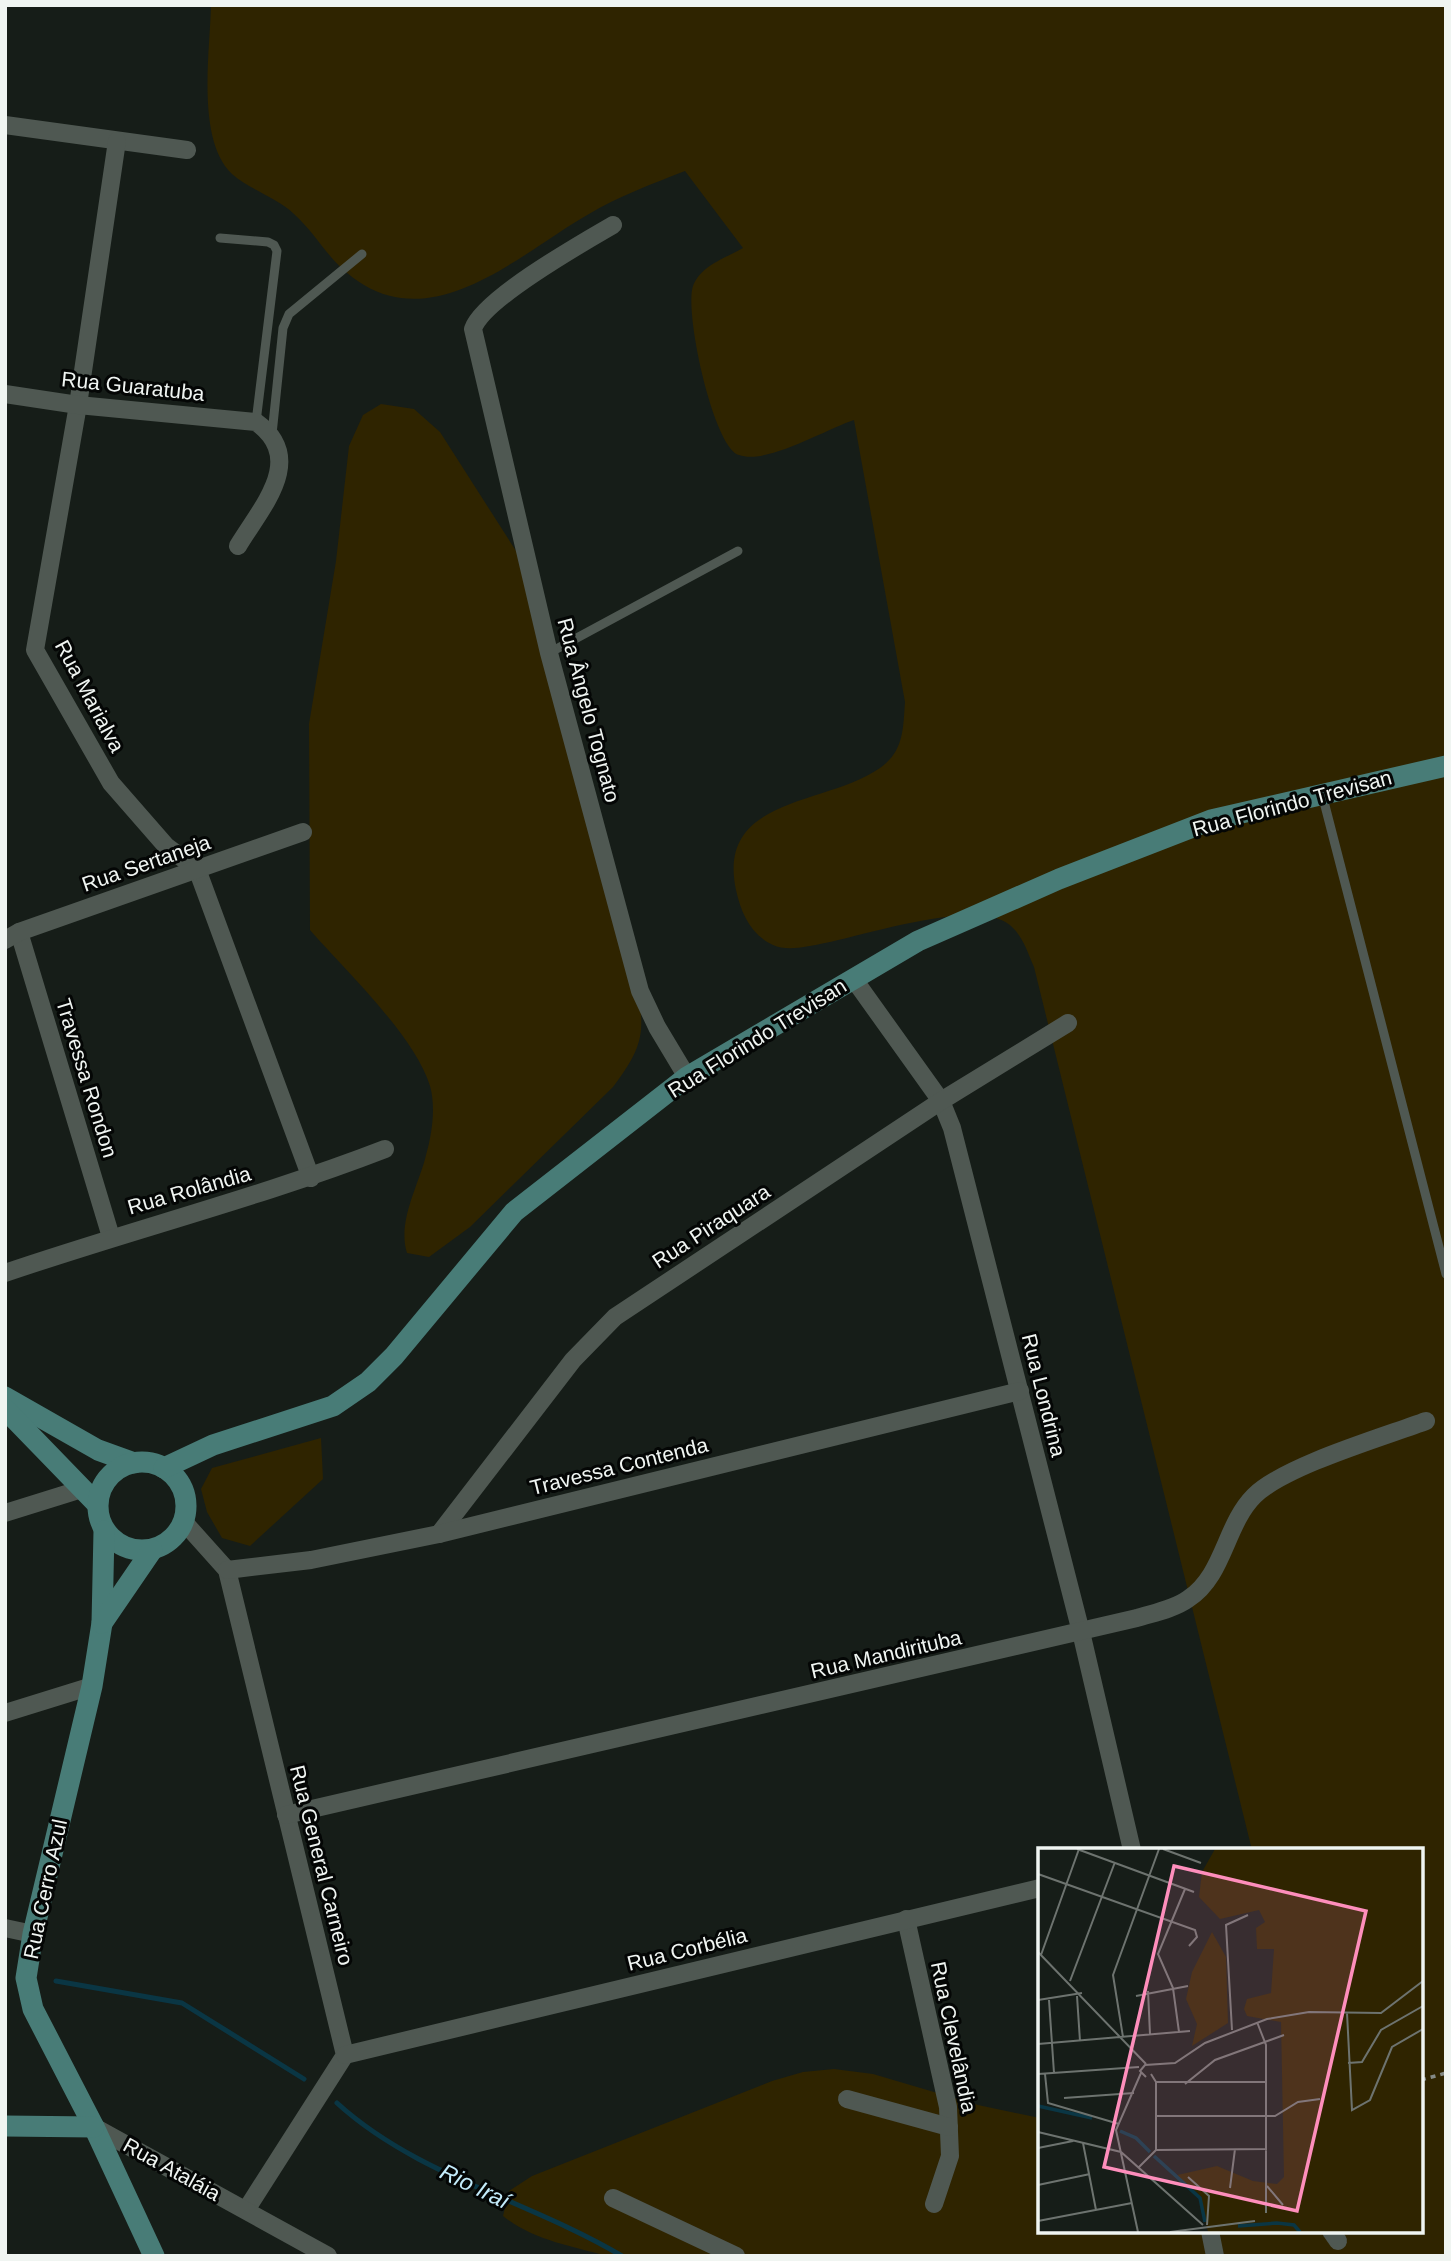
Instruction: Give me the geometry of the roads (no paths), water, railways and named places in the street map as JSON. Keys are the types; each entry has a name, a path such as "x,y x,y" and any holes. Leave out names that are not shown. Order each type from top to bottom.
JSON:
{"street":[{"path":"5,125 187,150"},
{"name":"Rua Marialva","path":"117,141 78,405 35,650 111,783 166,846 197,869"},
{"name":"Rua Ângelo Tognato","path":"613,225 556,259 480,315 473,329 549,653 640,991 657,1027 687,1077"},
{"name":"Rua Guaratuba","path":"5,394 78,405 256,422"},
{"path":"238,546 270,494 281,468 280,448 272,434 256,422"},
{"name":"Rua Florindo Trevisan","path":"164,1468 213,1445 333,1406 368,1382 394,1356 514,1212 687,1077 918,941 1059,879 1211,820 1446,765"},
{"name":"Rua Sertaneja","path":"12,936 303,832"},
{"path":"197,869 311,1178"},
{"name":"Travessa Rondon","path":"12,936 111,1237"},
{"name":"Rua Londrina","path":"853,978 941,1101 952,1128 1081,1632 1132,1848"},
{"name":"Rua Piraquara","path":"439,1534 573,1360 615,1317 941,1101 1068,1023"},
{"name":"Rua Rolândia","path":"5,1273 111,1237 311,1178 385,1149"},
{"name":"Travessa Contenda","path":"227,1570 311,1560 439,1534 1020,1391"},
{"path":"5,1396 98,1450 134,1463"},
{"path":"5,1409 89,1497"},
{"name":"Rua Mandirituba","path":"286,1815 1137,1619 1188,1599 1215,1569 1240,1512 1255,1495 1278,1477 1426,1420"},
{"path":"51,1457 66,1432"},
{"path":"5,1513 89,1497 100,1490 108,1477 120,1467 144,1462 164,1468 181,1486 187,1510 184,1522"},
{"name":"Rua Cerro Azul","path":"89,1497 104,1531 102,1623 92,1686 33,1934 26,1978 33,2009 94,2127 154,2256"},
{"name":"Rua Cerro Azul","path":"102,1623 152,1550 166,1545 184,1522"},
{"name":"Rua General Carneiro","path":"184,1522 227,1570 345,2055"},
{"path":"104,1531 125,1548 152,1550"},
{"path":"5,1713 92,1686"},
{"name":"Rua Corbélia","path":"345,2055 1038,1888"},
{"name":"Rua Clevelândia","path":"906,1919 948,2107 950,2155 934,2204"},
{"path":"5,1928 33,1934"},
{"path":"246,2210 345,2055"},
{"path":"847,2099 949,2127"},
{"name":"Rua Ataláia","path":"5,2126 94,2127 328,2256"},
{"path":"613,2197 736,2256"},
{"path":"1210,2233 1214,2256"}],"lane":[{"path":"220,238 268,242 274,245 276,251 256,422"},
{"path":"272,434 283,328 289,314 362,254"},
{"path":"549,653 738,551"},
{"path":"1321,793 1446,1274"}],"waterway":[{"name":"Rio Iraí","path":"56,1981 182,2003 304,2079"},
{"name":"Rio Iraí","path":"337,2103 402,2150 622,2256"}]}
